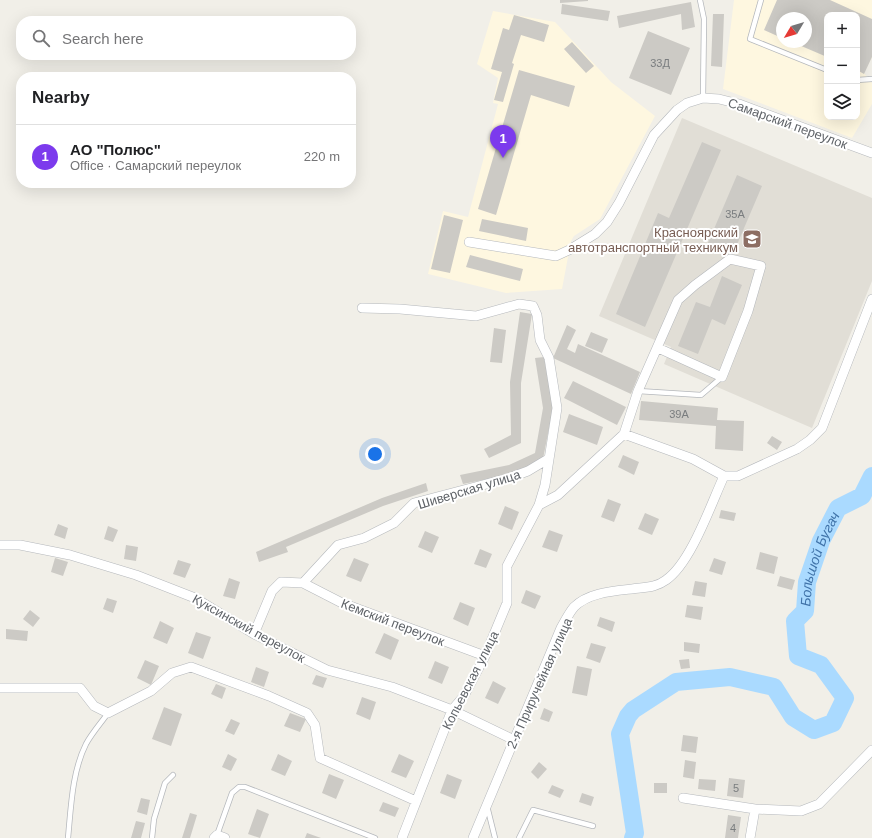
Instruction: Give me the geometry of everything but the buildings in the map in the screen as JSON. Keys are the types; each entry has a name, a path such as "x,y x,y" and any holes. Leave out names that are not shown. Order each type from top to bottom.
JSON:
{"street":[{"name":"Самарский переулок","path":"469,242 556,256 595,234 608,222 654,135 677,110 687,103 702,98 719,99 739,104 872,153"},
{"path":"539,505 558,495 624,434 638,391 678,300 695,285 730,259 761,266 748,311 722,377 658,348"},
{"path":"624,434 693,459 724,476 738,476 797,449 810,440 822,428 872,299"},
{"name":"Копьевская улица","path":"362,308 400,309 476,316 520,304 533,306 537,315 540,340 549,358 557,408 545,485 539,505 507,566 507,603 485,656 464,696 452,710 402,838"},
{"name":"Шиверская улица","path":"303,583 338,545 364,538 394,523 414,504 509,478 528,471 548,459"},
{"name":"2-я Приручейная улица","path":"473,838 561,628 573,608 586,598 606,593 657,586 668,579 691,549 724,476"},
{"name":"Куксинский переулок","path":"0,545 20,545 70,555 136,575 195,598 254,634 327,670 392,687 452,710 514,740"},
{"path":"254,634 272,591 281,582 303,583"},
{"name":"Кемский переулок","path":"303,583 342,603 485,656"},
{"path":"0,688 80,688 94,706 108,713 151,691 172,673 191,667 270,696 307,712 315,725 320,758 416,800"},
{"path":"683,798 755,809 801,811 820,804 872,750"},
{"path":"750,838 755,809"}],"lane":[{"path":"700,0 704,19 702,98"},
{"path":"761,0 750,39 824,69"},
{"path":"860,80 872,79"},
{"path":"638,391 701,395 722,377"},
{"path":"68,838 71,796 77,770 86,744 108,713"},
{"path":"152,838 154,819 165,783 173,775"},
{"path":"219,837 232,792 238,787 245,787 375,838"},
{"path":"487,805 495,838"},
{"path":"519,838 533,810 593,826"}],"shaded area":[{"path":"734,0 872,0 872,57 864,73 872,83 872,104 852,138 723,89"},
{"path":"493,11 555,22 611,82 655,116 600,219 574,236 571,241 562,289 506,293 428,274 443,211 468,217 498,104 493,103 498,78 477,64"},
{"name":"Красноярский автотранспортный техникум","path":"682,118 872,198 872,281 812,428 664,364 671,347 599,316"}],"waterway":[{"name":"Большой Бугач","path":"633,838 635,833 620,734 628,716 633,710 676,682 730,677 774,687 793,717 814,730 833,723 845,698 821,665 798,656 795,621 805,611 807,582 821,541 838,508 862,496 872,476"}],"place":[{"name":"АО \"Полюс\"","path":"503,158"},
{"name":"Красноярский автотранспортный техникум","path":"752,239"}]}
